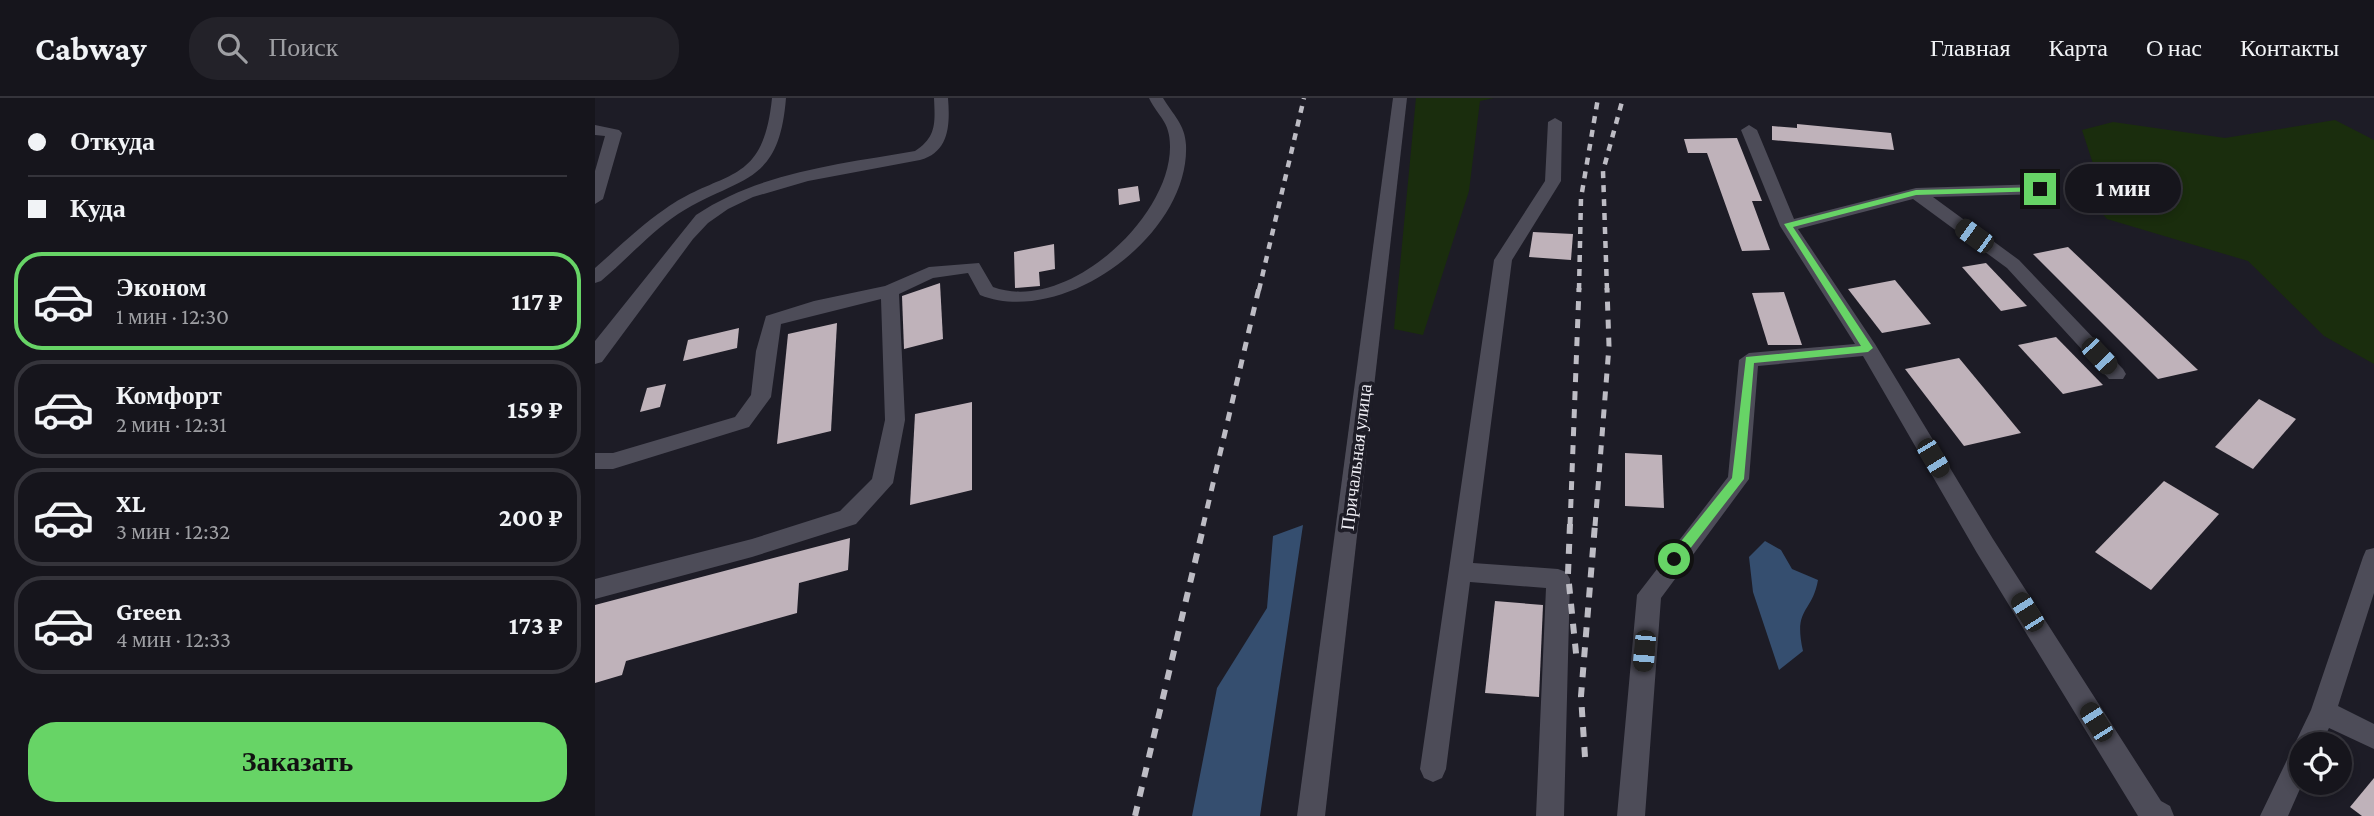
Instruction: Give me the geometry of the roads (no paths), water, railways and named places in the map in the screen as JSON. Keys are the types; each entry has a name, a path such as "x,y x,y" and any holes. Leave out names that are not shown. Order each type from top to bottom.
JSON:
{"street":[{"path":"595,278 673,211 734,181 764,156 776,131 779,98"},
{"path":"595,357 607,335 649,289 673,252 703,218 778,183 920,155 937,145 942,135 941,98"},
{"path":"595,461 613,461 743,422 761,397 773,320 814,307 890,291 929,273 973,267 986,291 1009,298 1037,295 1093,275 1133,239 1164,202 1176,172 1178,145 1171,115 1158,105 1156,98"},
{"name":"Причальная улица","path":"1311,816 1400,98"},
{"path":"1433,768 1503,260 1553,181 1555,122"},
{"path":"595,130 614,133 595,199"},
{"path":"1749,130 1787,226 1868,348 2000,569 2151,811 2160,816"},
{"path":"1787,226 1916,193 2040,189"},
{"path":"1916,193 2013,264 2116,374"},
{"path":"595,589 752,548 848,518 882,483 895,420 890,291"},
{"path":"1631,816 1649,595 1738,479 1749,360 1868,348"},
{"path":"2314,732 2323,712 2374,557"},
{"path":"1461,572 1558,579 1550,816"},
{"path":"2323,712 2374,737"},
{"path":"2274,816 2289,783"}],"water":[{"path":"1303,525 1260,816 1192,816 1217,688 1267,608 1273,536"},
{"path":"1765,541 1781,550 1792,569 1818,580 1800,626 1803,651 1779,670 1753,592 1749,557"}],"railway":[{"path":"1259,290 1304,98"},
{"path":"1579,290 1581,198 1598,98"},
{"path":"1607,290 1603,171 1623,98"},
{"path":"1203,526 1259,288"},
{"path":"1570,526 1579,288"},
{"path":"1595,526 1609,346 1607,288"},
{"path":"1135,816 1204,524"},
{"path":"1570,524 1568,574 1577,663"},
{"path":"1585,757 1581,696 1595,524"}]}
